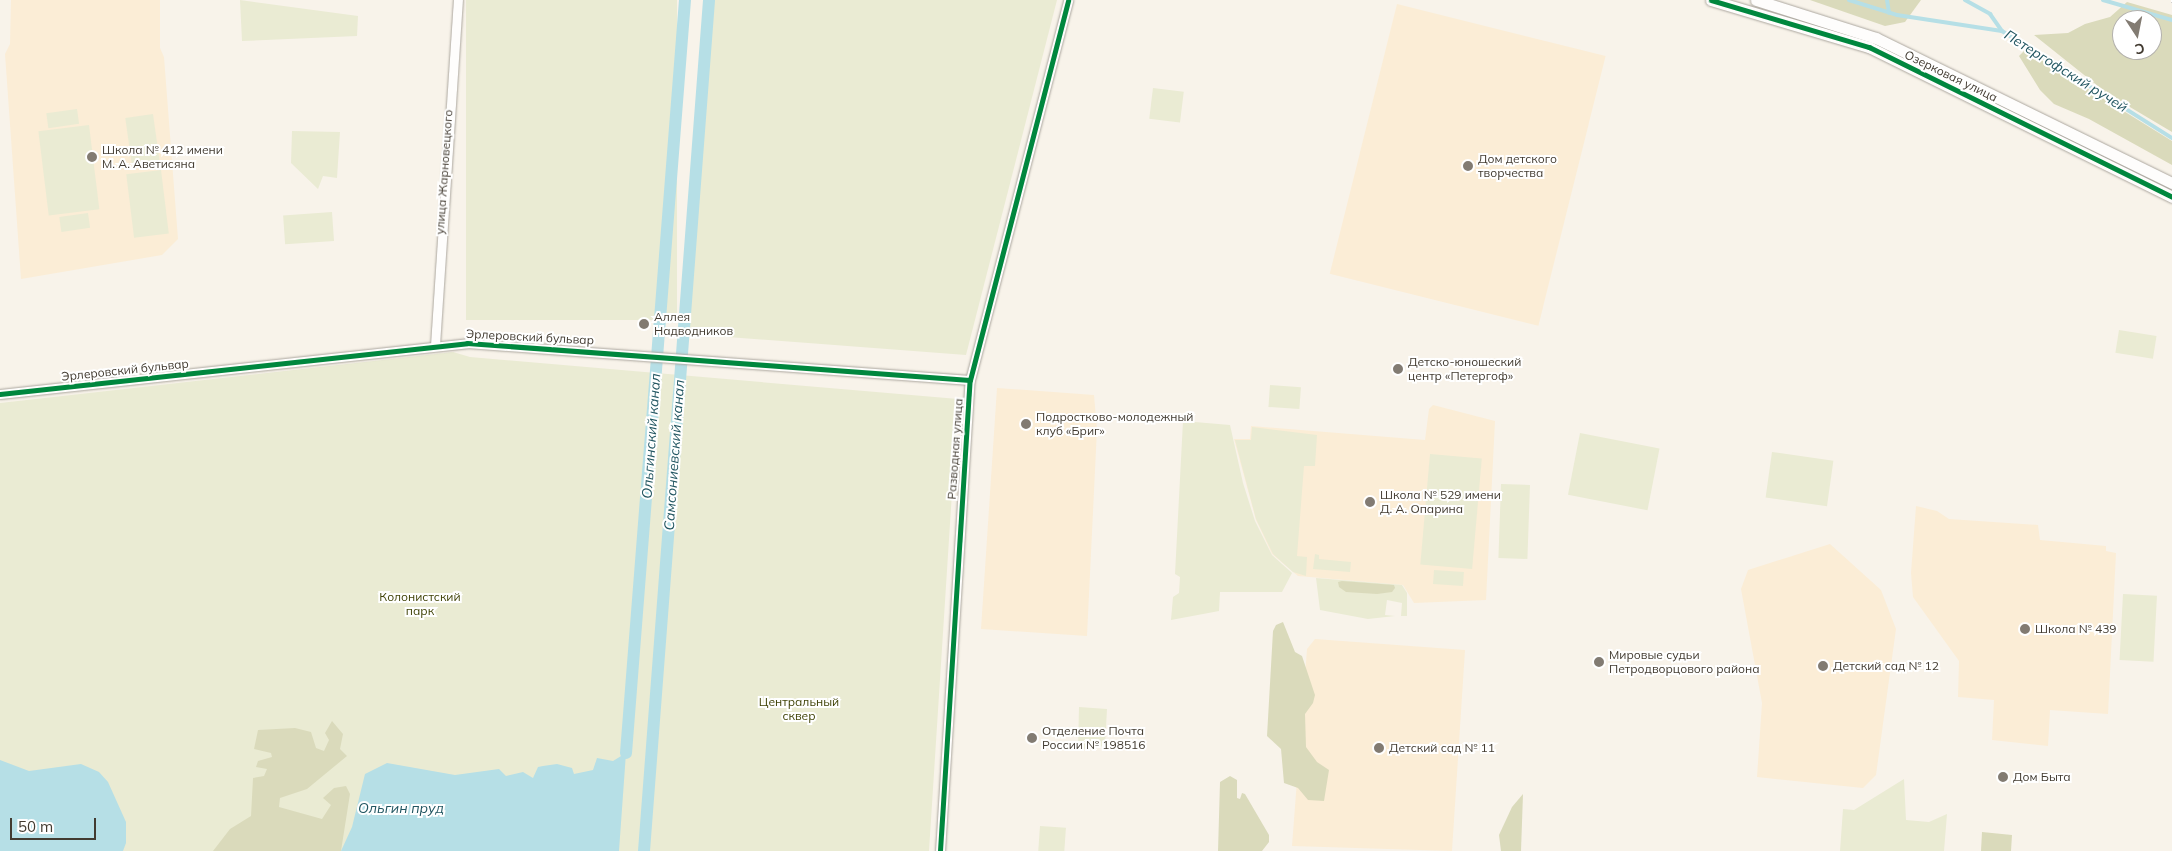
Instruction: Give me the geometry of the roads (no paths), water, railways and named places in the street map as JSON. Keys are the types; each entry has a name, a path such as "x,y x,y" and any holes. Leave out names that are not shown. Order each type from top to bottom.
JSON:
{"street":[{"name":"улица Жарновецкого","path":"435,345 458,0"},
{"name":"Разводная улица","path":"940,851 970,380 1068,0"},
{"name":"Озерковая улица","path":"1711,0 1869,47 2172,197"},
{"name":"Озерковая улица","path":"1756,0 1876,38 2172,183"},
{"name":"Эрлеровский бульвар","path":"0,394 435,345 502,344 970,380"}],"water":[{"name":"Ольгин пруд","path":"626,753 619,851 341,851 352,827 365,774 387,763 455,775 499,769 506,776 523,772 533,778 538,767 557,764 572,768 574,774 593,770 597,758 613,761"},
{"path":"0,760 29,771 81,764 99,772 108,782 126,822 126,843 123,851 0,851"}],"waterway":[{"name":"Ольгинский канал","path":"626,753 685,0"},
{"name":"Самсониевский канал","path":"644,851 709,0"},
{"path":"1849,0 1897,15 2002,31"},
{"path":"1887,0 1889,13"},
{"name":"Петергофский ручей","path":"1965,0 1990,14 2002,31 2172,138"},
{"path":"2103,0 2172,20"}],"place":[{"name":"Школа № 412 имени М. А. Аветисяна","path":"92,157"},
{"name":"Дом детского творчества","path":"1468,166"},
{"name":"Аллея Надводников","path":"644,324"},
{"name":"Детско-юношеский центр «Петергоф»","path":"1398,369"},
{"name":"Подростково-молодежный клуб «Бриг»","path":"1026,424"},
{"name":"Школа № 529 имени Д. А. Опарина","path":"1370,502"},
{"name":"Школа № 439","path":"2025,629"},
{"name":"Мировые судьи Петродворцового района","path":"1599,662"},
{"name":"Детский сад № 12","path":"1823,666"},
{"name":"Отделение Почта России № 198516","path":"1032,738"},
{"name":"Детский сад № 11","path":"1379,748"},
{"name":"Дом Быта","path":"2003,777"}],"park label":[{"name":"Колонистский парк","path":"420,604"},
{"name":"Центральный сквер","path":"799,709"}]}
